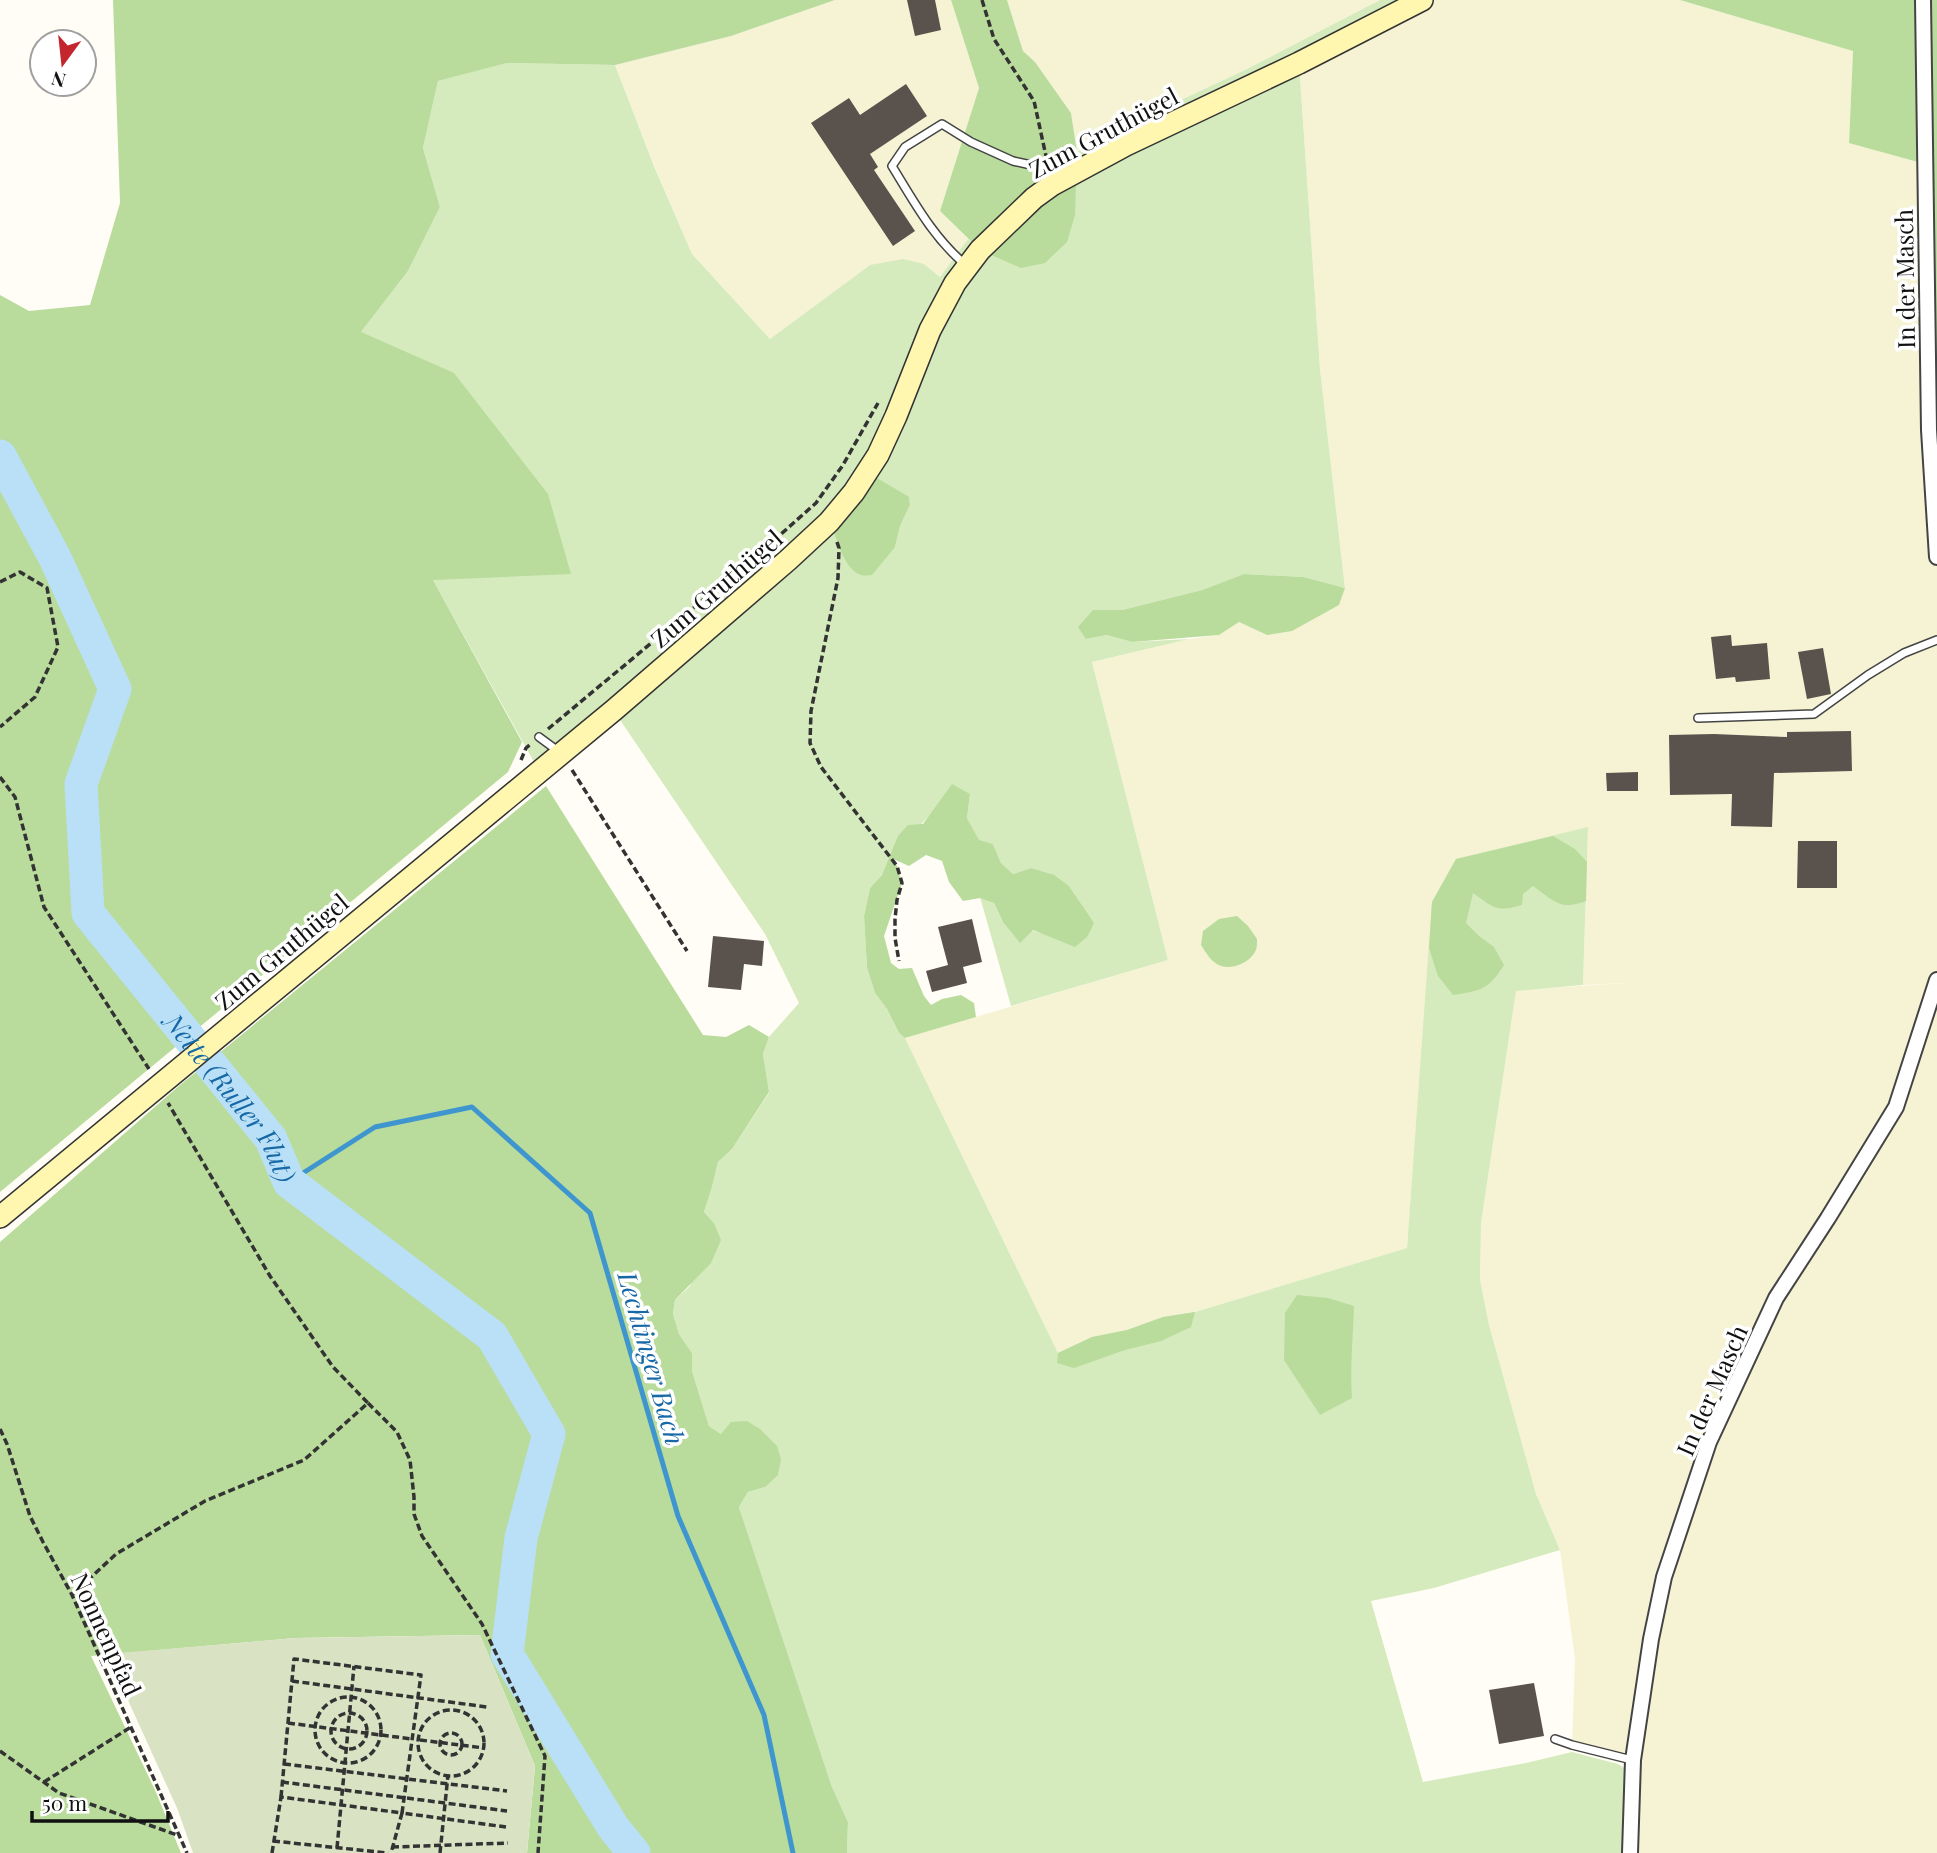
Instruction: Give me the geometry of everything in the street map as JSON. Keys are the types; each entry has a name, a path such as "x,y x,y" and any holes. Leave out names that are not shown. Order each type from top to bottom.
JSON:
{"street":[{"name":"Zum Gruthügel","path":"0,1217 614,710 829,522 855,492 878,455 930,330 955,283 980,250 1034,198 1052,185 1126,145 1299,63 1423,0"},
{"name":"In der Masch","path":"1923,0 1929,416 1937,557"},
{"name":"In der Masch","path":"1630,1853 1633,1760 1651,1639 1664,1577 1709,1442 1776,1298 1896,1107 1937,980"}],"lane":[{"path":"967,267 933,231 892,166 905,147 942,124 971,142 1013,161 1049,169"},
{"path":"1698,718 1814,714 1904,653 1937,640"},
{"path":"539,737 561,753"},
{"path":"1555,1739 1633,1760"}],"path":[{"path":"982,0 993,39 1034,101 1049,169"},
{"path":"521,761 526,748 816,503 844,465 878,403"},
{"path":"829,522 839,548 838,578 811,711 810,743 821,766 897,866 902,883 895,919 899,961"},
{"path":"0,582 20,572 47,588 58,647 35,697 0,727"},
{"path":"561,753 687,951"},
{"path":"0,777 16,797 44,907 158,1085 271,1276 332,1367 397,1432 410,1460 414,1514 422,1536 482,1624 545,1756 537,1853"},
{"path":"72,1595 116,1554 205,1501 304,1460 368,1403"},
{"name":"Nonnenpfad","path":"0,1429 30,1516 72,1595 187,1853"},
{"path":"272,1853 273,1841 281,1797 294,1659 421,1675 402,1813 389,1853 273,1841"},
{"path":"337,1848 354,1667"},
{"path":"292,1681 487,1707"},
{"path":"352,1697 363,1700 375,1711 379,1718 381,1735 379,1743 369,1755 345,1763 322,1751 317,1743 315,1727 318,1716 329,1703 337,1698 352,1697"},
{"path":"452,1710 463,1712 480,1726 484,1748 474,1766 466,1772 448,1775 427,1765 421,1756 419,1740 424,1724 431,1716 452,1710"},
{"path":"350,1713 363,1719 367,1733 360,1745 346,1748 334,1740 332,1728 337,1718 350,1713"},
{"path":"288,1723 484,1748"},
{"path":"44,1782 131,1727"},
{"path":"452,1732 459,1735 462,1746 458,1753 451,1755 444,1753 439,1742 442,1736 452,1732"},
{"path":"0,1751 59,1793 181,1837"},
{"path":"284,1764 507,1791"},
{"path":"440,1853 448,1775"},
{"path":"282,1782 507,1811"},
{"path":"281,1797 506,1827"},
{"path":"392,1847 508,1843"}],"shaded area":[{"path":"835,0 951,0 979,88 940,211 968,239 940,277 924,264 870,265 770,339 692,254 615,65 731,36"},
{"path":"1007,0 1380,0 1077,152 1071,113 1035,62 1023,51"},
{"path":"1423,0 1680,0 1853,51 1849,142 1925,164 1930,430 1937,429 1937,1853 1630,1853 1633,1760 1572,1745 1575,1659 1560,1550 1536,1494 1489,1325 1480,1280 1481,1223 1516,990 1627,983 1583,985 1588,828 1420,1079 1407,1248 1195,1312 1163,1317 1127,1330 1092,1337 1058,1353 905,1038 1168,960 1092,662 1189,639 1219,635 1239,622 1267,635 1312,619 1339,605 1345,587 1320,369 1299,63"}],"green space":[{"path":"113,0 835,0 731,36 615,65 507,63 438,81 423,148 440,207 408,271 361,332 454,373 548,494 571,574 433,580 522,742 508,772 0,1192 0,295 29,311 90,305 120,203"},
{"path":"951,0 1007,0 1023,51 1035,62 1071,113 1077,152 1075,215 1067,242 1045,263 1021,268 980,250 940,211 979,88"},
{"path":"1380,0 1422,0 1299,63 1320,369 1345,588 1304,577 1244,574 1202,590 1122,610 1094,610 1086,639 1107,635 1132,642 1189,639 1092,662 1168,960 1011,1006 980,897 994,903 1003,922 1051,936 1081,904 1069,886 1031,868 1013,874 1001,863 993,844 979,841 967,818 970,794 931,814 890,857 882,875 870,888 864,916 867,968 875,993 899,1033 905,1038 1058,1353 1092,1337 1127,1330 1163,1317 1195,1312 1407,1248 1432,902 1456,859 1588,827 1583,985 1516,991 1481,1223 1480,1280 1489,1325 1536,1494 1560,1550 1434,1588 1371,1601 1423,1782 1572,1752 1618,1764 1632,1773 1630,1853 847,1853 848,1822 832,1787 739,1507 748,1492 765,1487 721,1434 709,1426 692,1371 692,1353 679,1334 673,1314 675,1300 690,1286 714,1223 704,1212 718,1162 732,1149 769,1093 763,1054 769,1037 799,1003 765,934 614,711 539,771 433,580 361,332 408,271 440,207 423,148 438,81 506,63 615,65 692,254 770,339 870,265 903,259 924,264 940,277 968,239 980,250 1078,171 1077,152","holes":["867,473 909,498 910,505 900,526 895,547 839,548 830,521"]},
{"path":"1680,0 1937,0 1937,429 1929,430 1925,164 1849,143 1853,51"},
{"path":"867,472 909,497 910,505 900,526 895,547 872,575 861,575 855,572 845,559 830,521"},
{"path":"1244,574 1304,577 1345,588 1339,605 1292,631 1267,635 1239,622 1219,635 1132,642 1107,635 1086,639 1078,627 1093,610 1122,610 1202,590"},
{"path":"952,784 970,794 967,818 979,840 993,844 1001,863 1013,874 1031,868 1054,875 1069,886 1094,923 1087,937 1075,947 1033,930 1020,943 1003,922 994,903 980,898 963,901 949,882 942,861 926,855 909,866 891,858 897,866 902,883 884,936 891,963 899,969 912,968 924,996 931,1005 942,999 961,995 974,1003 976,1017 905,1038 899,1033 875,993 867,968 864,916 870,888 882,875 898,836 908,825 923,824"},
{"path":"546,786 703,1035 726,1037 749,1025 769,1037 763,1054 769,1092 732,1149 718,1162 704,1212 714,1223 721,1240 711,1263 675,1300 673,1314 679,1334 692,1353 692,1371 709,1426 721,1434 731,1422 747,1421 760,1429 777,1446 781,1459 778,1475 765,1487 748,1492 739,1507 832,1787 848,1822 847,1853 527,1853 535,1766 480,1635 296,1638 91,1656 155,1790 181,1853 0,1853 0,1242 180,1085"},
{"path":"1553,836 1575,849 1587,862 1586,901 1563,905 1533,886 1523,894 1522,905 1500,908 1490,905 1473,893 1466,923 1494,947 1504,965 1483,988 1453,995 1438,976 1429,948 1432,902 1456,859"},
{"path":"1237,916 1257,939 1256,950 1241,964 1231,967 1218,965 1201,945 1203,931 1219,919"},
{"path":"1297,1295 1328,1298 1354,1306 1352,1398 1320,1415 1284,1360 1285,1313"},
{"path":"1195,1312 1191,1327 1161,1341 1074,1368 1057,1363 1058,1353 1092,1337 1127,1330 1163,1317"},
{"path":"480,1635 535,1766 527,1853 193,1853 177,1808 107,1654 296,1638"}],"building":[{"path":"907,0 935,0 941,30 915,36"},
{"path":"906,84 927,116 870,154 878,167 874,170 915,231 893,246 811,123 849,98 860,115"},
{"path":"1731,635 1732,646 1767,643 1770,679 1736,682 1735,677 1716,679 1711,637"},
{"path":"1823,648 1831,694 1807,699 1798,652"},
{"path":"1851,731 1852,771 1774,773 1772,827 1731,826 1732,794 1670,795 1669,735 1787,737 1787,732"},
{"path":"1638,772 1638,791 1607,791 1606,773"},
{"path":"1798,841 1837,841 1837,888 1797,888"},
{"path":"972,919 982,962 963,967 967,983 932,992 926,971 948,965 938,927"},
{"path":"713,936 764,941 762,966 744,964 741,990 708,987"},
{"path":"1534,1683 1544,1736 1499,1744 1489,1690"}],"waterway":[{"name":"Lechtinger Bach","path":"0,456 55,558 115,689 81,784 88,913 271,1139 289,1182 492,1336 549,1434 521,1538 507,1654 613,1827 634,1853"},
{"name":"Lechtinger Bach","path":"289,1182 375,1127 472,1107 590,1213 678,1516 764,1715 793,1853"}],"water label":[{"name":"Nette (Ruller Flut)","path":"230,1097"}]}
